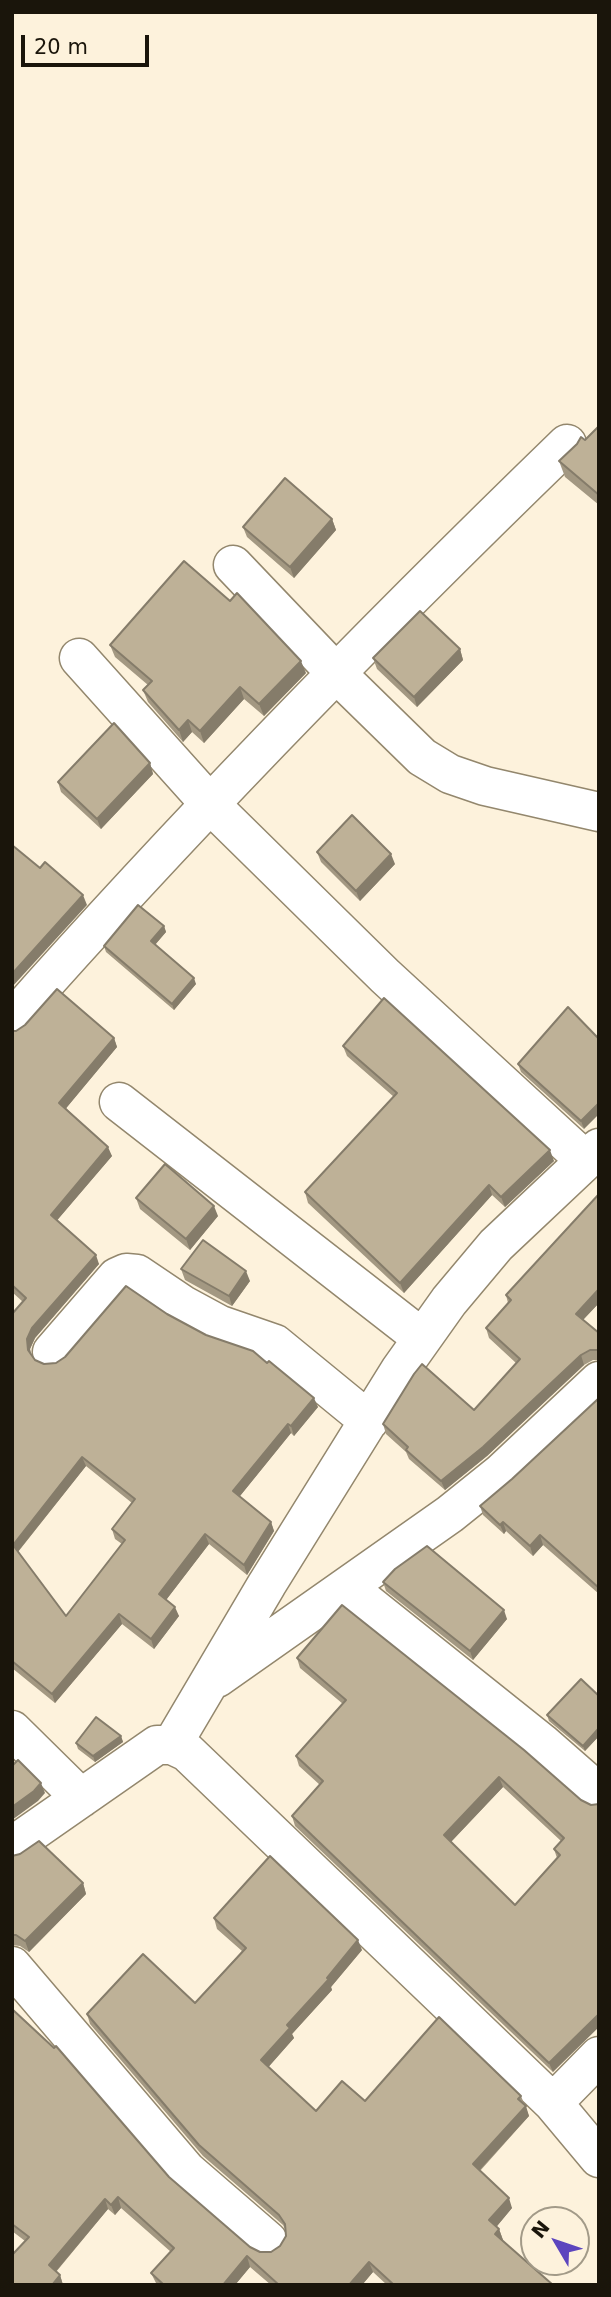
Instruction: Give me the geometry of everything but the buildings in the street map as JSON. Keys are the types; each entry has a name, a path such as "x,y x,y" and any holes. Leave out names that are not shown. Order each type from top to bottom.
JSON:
{"street":[{"path":"12,1020 104,916 335,672 566,444"},
{"path":"233,565 335,672 422,757 450,774 485,786 599,812"},
{"path":"79,658 210,804 385,976 592,1154 496,1245 422,1338 267,1584 172,1745"},
{"path":"119,1102 422,1338"},
{"path":"52,1352 117,1277 126,1273 138,1274 183,1305 220,1325 275,1344 369,1421"},
{"path":"206,1685 450,1514 501,1473 599,1381"},
{"path":"348,1588 542,1743 592,1774"},
{"path":"12,1731 81,1798"},
{"path":"12,1846 157,1745 172,1745 187,1752 553,2104 599,2158"},
{"path":"12,1966 187,2171 268,2241"},
{"path":"553,2104 599,2056"}]}
